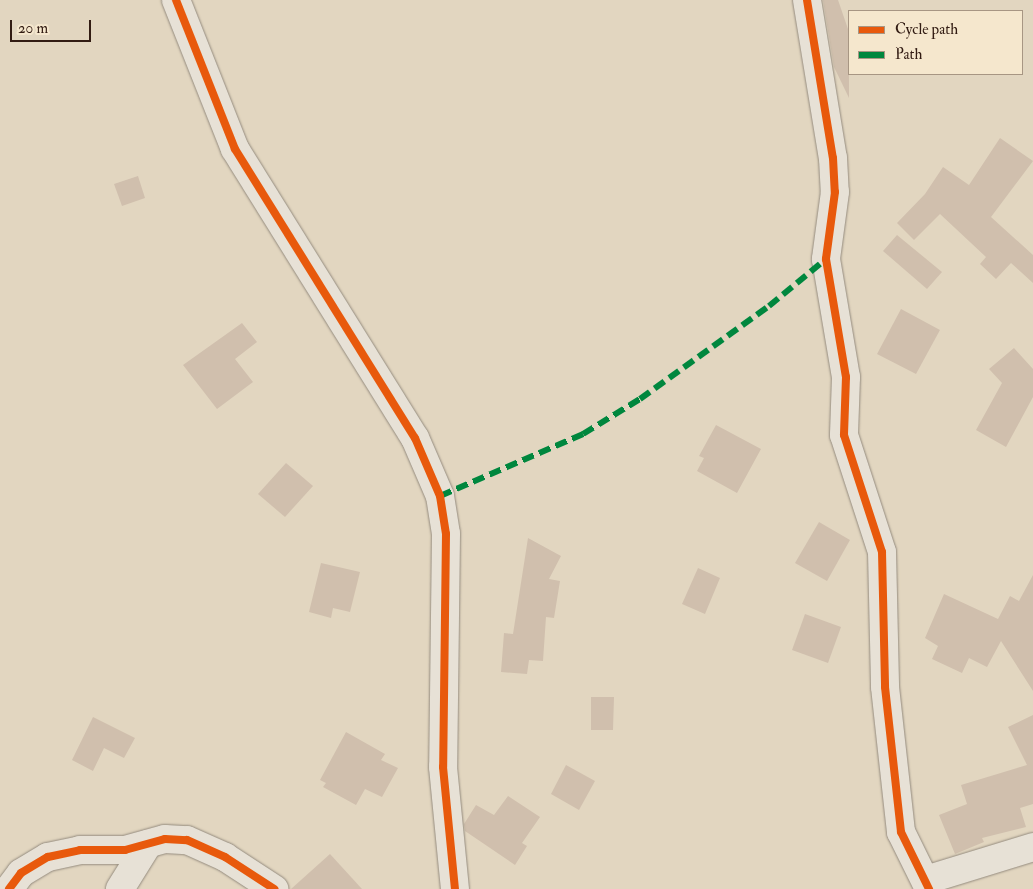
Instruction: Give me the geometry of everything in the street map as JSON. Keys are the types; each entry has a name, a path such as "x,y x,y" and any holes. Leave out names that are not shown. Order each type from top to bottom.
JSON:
{"street":[{"path":"176,0 235,149 414,438 440,496 446,534 443,767 455,889"},
{"path":"807,0 833,158 835,192 826,259 846,377 844,435 882,552 884,687 895,795 901,832 928,885 1033,847"},
{"path":"9,889 21,873 48,857 80,850 102,852 165,839 187,840 225,857 274,889"},
{"path":"120,889 148,844"}],"building":[{"path":"823,0 838,0 848,29 849,98 834,67"},
{"path":"1000,138 1033,161 991,217 1033,255 1033,283 1011,263 996,279 980,264 986,257 940,214 914,240 897,223 925,194 943,167 969,185"},
{"path":"138,176 145,198 122,206 114,184"},
{"path":"897,235 942,272 927,289 883,251"},
{"path":"901,309 940,330 916,374 877,354"},
{"path":"242,323 257,342 235,359 253,382 217,409 183,365"},
{"path":"1014,348 1033,369 1033,397 1006,447 976,430 1002,383 989,369"},
{"path":"716,425 761,449 737,493 697,471 704,458 699,456"},
{"path":"286,463 313,486 285,517 258,494"},
{"path":"819,522 850,540 827,581 795,563"},
{"path":"528,538 561,556 549,579 560,581 554,618 546,617 543,661 529,660 527,674 501,672 504,633 513,634"},
{"path":"321,563 360,572 350,612 333,608 331,618 309,612"},
{"path":"698,568 720,578 705,614 682,604"},
{"path":"1033,575 1033,691 1001,641 987,667 969,658 962,673 932,659 938,646 925,638 944,594 998,619 1010,596 1019,601"},
{"path":"805,614 841,627 828,663 792,650"},
{"path":"591,697 614,697 613,730 591,730"},
{"path":"1033,715 1033,804 1020,808 1026,827 982,838 984,842 955,854 939,815 967,804 961,785 1027,765 1008,727"},
{"path":"93,717 135,738 124,758 104,748 93,771 72,760"},
{"path":"346,732 385,754 381,760 398,768 382,797 365,789 356,805 323,787 326,783 320,780"},
{"path":"566,765 595,781 579,810 551,794"},
{"path":"508,796 540,817 522,843 527,846 515,865 465,831 464,824 476,805 494,815"},
{"path":"330,854 362,889 291,889"}],"marked path":[{"path":"440,496 583,434 640,399 769,306 826,259"}],"cycle path":[{"path":"176,0 235,149 415,438 440,496 446,534 443,767 455,889"},
{"path":"807,0 833,158 835,192 826,259 846,377 844,435 882,552 885,687 901,832 929,889"},
{"path":"9,889 21,873 48,857 80,850 125,850 165,839 187,840 225,857 274,889"}]}
